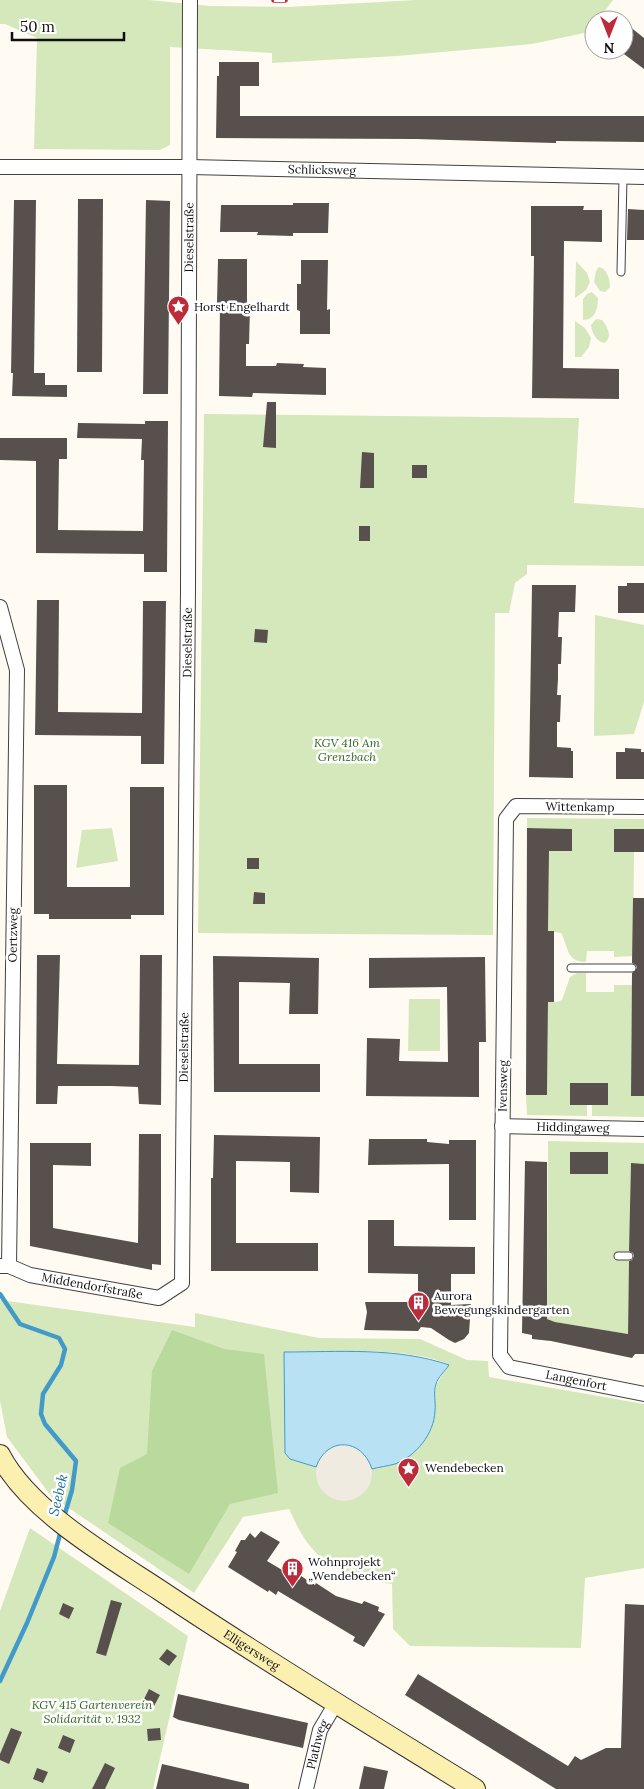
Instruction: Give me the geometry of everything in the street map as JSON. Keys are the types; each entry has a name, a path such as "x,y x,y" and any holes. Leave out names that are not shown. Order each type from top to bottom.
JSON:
{"street":[{"name":"Dieselstraße","path":"182,1283 190,0"},
{"name":"Schlicksweg","path":"0,167 190,168 644,178"},
{"name":"Oertzweg","path":"0,607 17,670 5,1266"},
{"name":"Wittenkamp","path":"516,806 644,807"},
{"name":"Ivensweg","path":"509,1367 500,1355 502,1126 506,819 516,806"},
{"name":"Hiddingaweg","path":"502,1126 644,1129"},
{"name":"Middendorfstraße","path":"5,1266 30,1275 159,1298 182,1283"},
{"name":"Langenfort","path":"509,1367 644,1394"},
{"name":"Elligersweg","path":"0,1455 14,1478 42,1507 77,1534 217,1629 475,1789"},
{"name":"Plathweg","path":"306,1789 320,1730 336,1703"}],"lane":[{"path":"621,272 623,177"},
{"path":"571,968 632,968"},
{"path":"618,1256 629,1256"}],"green space":[{"path":"0,0 149,0 210,6 288,7 416,0 613,0 606,10 584,10 584,33 532,44 397,56 272,63 272,53 170,47 170,145 160,150 34,149 37,38 5,24 0,24"},
{"path":"576,261 587,273 590,282 586,290 575,298"},
{"path":"599,267 608,275 610,287 605,292 600,291 594,282 596,271"},
{"path":"592,292 598,298 596,310 593,316 583,320 583,299"},
{"path":"596,319 602,320 608,329 609,335 604,343 597,339 592,331 591,325"},
{"path":"575,321 585,328 591,338 589,347 581,357 575,357"},
{"name":"KGV 416 Am Grenzbach","path":"204,414 579,418 574,503 644,508 644,566 527,565 527,574 515,583 509,613 495,613 493,935 198,933"},
{"path":"595,615 644,625 644,702 634,734 594,736"},
{"path":"527,818 644,819 644,829 614,829 614,852 634,852 633,956 614,957 614,951 587,951 586,962 575,960 571,957 561,933 548,931 549,851 572,851 572,829 527,828"},
{"path":"112,828 118,861 76,868 82,830"},
{"path":"577,973 586,973 586,992 614,992 614,985 632,985 631,1096 644,1096 644,1117 592,1116 592,1105 608,1105 608,1083 570,1083 570,1105 587,1105 587,1116 527,1115 526,1095 547,1094 548,1002 562,1000 570,977"},
{"path":"409,999 440,999 440,1051 408,1051"},
{"path":"548,1141 644,1143 644,1164 631,1164 628,1334 547,1319"},
{"path":"0,1300 195,1327 195,1313 319,1338 420,1339 467,1360 488,1361 489,1377 644,1404 644,1568 585,1578 581,1648 410,1646 393,1629 392,1584 358,1577 327,1562 307,1542 289,1509 243,1517 194,1593 51,1496 7,1437 0,1401","holes":["369,1351 413,1355 449,1365 436,1387 435,1412 358,1449 318,1460 284,1352"]},
{"path":"172,1330 224,1349 264,1354 278,1493 230,1504 189,1574 108,1523 120,1468 147,1454 152,1371"},
{"name":"KGV 415 Gartenverein Solidarität v. 1932","path":"30,1528 188,1636 153,1789 0,1789 0,1611"}],"shaded area":[{"path":"338,1445 350,1445 364,1453 372,1467 370,1484 364,1493 350,1501 338,1501 328,1496 321,1489 316,1479 316,1467 321,1457 328,1450"}],"water":[{"path":"346,1351 388,1353 409,1355 449,1365 436,1384 434,1420 427,1436 410,1456 395,1464 372,1469 361,1451 344,1445 328,1450 321,1457 316,1467 290,1459 285,1453 284,1352"}],"building":[{"path":"634,30 644,38 644,69 632,60 634,60"},
{"path":"219,62 259,62 259,86 240,86 240,116 644,116 644,142 556,141 556,143 416,139 216,138"},
{"path":"78,199 103,199 102,372 77,372"},
{"path":"14,200 36,200 34,373 45,373 45,385 67,385 67,397 12,396"},
{"path":"146,200 170,201 168,394 143,394"},
{"path":"293,203 329,203 328,233 293,233 293,236 257,235 258,232 220,232 221,205 293,205"},
{"path":"531,206 584,206 583,210 602,210 602,242 564,241 563,368 619,369 619,399 532,398 534,256 531,256"},
{"path":"628,209 644,210 644,240 627,240"},
{"path":"218,259 247,259 247,308 250,308 249,344 246,344 246,366 276,366 277,363 304,364 303,367 326,368 326,395 253,393 252,397 219,396 220,303 217,303"},
{"path":"301,260 328,260 327,310 330,309 330,334 300,334 300,311 297,310 297,284 301,284"},
{"path":"267,402 276,402 276,448 263,447"},
{"path":"145,421 168,421 167,572 144,572 144,554 36,553 36,461 0,460 0,438 67,438 67,459 59,459 58,530 143,531 144,460 141,460 142,439 77,438 78,423 145,424"},
{"path":"362,452 374,453 374,488 360,488"},
{"path":"412,465 427,465 427,478 412,478"},
{"path":"359,526 370,526 370,541 359,541"},
{"path":"627,583 644,583 644,613 618,613 618,586 627,586"},
{"path":"532,585 576,585 575,612 559,612 558,637 562,637 561,664 558,664 557,695 561,695 560,722 557,722 557,747 571,748 571,751 573,751 573,778 529,777"},
{"path":"37,600 59,600 58,712 142,713 143,601 166,601 164,764 141,764 141,736 35,735"},
{"path":"255,629 268,630 267,643 254,642"},
{"path":"625,748 641,749 641,752 644,752 644,779 616,779 616,752 625,752"},
{"path":"34,785 67,785 67,887 130,887 130,787 164,787 164,915 131,915 131,919 49,919 49,914 34,914"},
{"path":"527,828 572,829 572,851 549,851 548,931 554,931 554,1002 548,1002 547,1095 526,1095"},
{"path":"614,829 644,829 644,852 614,852"},
{"path":"247,858 259,858 259,869 247,869"},
{"path":"254,892 265,893 265,904 253,904"},
{"path":"633,898 644,898 644,1096 631,1096 632,973 637,968 632,963"},
{"path":"37,955 60,955 57,1064 139,1065 140,955 162,955 161,1105 139,1104 138,1087 111,1086 58,1086 57,1104 36,1104"},
{"path":"213,956 319,958 318,1014 289,1014 290,983 239,982 239,1064 320,1064 320,1092 214,1092"},
{"path":"485,957 486,1042 479,1042 479,1097 366,1096 367,1038 400,1039 399,1061 448,1062 447,987 369,988 369,958"},
{"path":"570,1083 608,1083 608,1105 570,1105"},
{"path":"139,1134 161,1134 161,1265 152,1264 152,1270 30,1246 30,1143 91,1143 91,1166 53,1165 53,1228 138,1243"},
{"path":"214,1135 320,1137 319,1193 290,1192 290,1162 236,1161 236,1243 318,1243 318,1271 211,1271 211,1178 213,1178"},
{"path":"369,1139 427,1139 427,1142 449,1144 449,1140 476,1140 476,1220 449,1220 449,1164 368,1165"},
{"path":"570,1152 608,1152 608,1174 570,1174"},
{"path":"525,1161 547,1162 547,1319 628,1334 629,1261 634,1256 629,1251 631,1163 644,1164 644,1354 635,1354 632,1358 551,1341 532,1339 532,1335 522,1333"},
{"path":"368,1220 394,1220 394,1246 475,1247 475,1274 451,1274 451,1305 471,1304 469,1333 464,1339 455,1343 431,1328 421,1327 418,1331 364,1330 367,1312 365,1302 418,1302 418,1274 368,1273"},
{"name":"Wohnprojekt „Wendebecken“","path":"261,1531 280,1542 267,1561 299,1580 301,1576 315,1585 316,1583 336,1596 362,1604 364,1601 379,1607 378,1611 385,1614 364,1647 353,1641 355,1637 278,1591 276,1595 269,1590 268,1592 228,1567 237,1552 235,1551 241,1540 245,1540 250,1533 255,1538"},
{"path":"111,1600 122,1603 106,1656 96,1653"},
{"path":"63,1603 74,1608 69,1619 59,1614"},
{"path":"625,1604 644,1605 644,1789 556,1789 405,1695 418,1674 568,1766 575,1756 581,1760 606,1748 621,1748"},
{"path":"167,1649 177,1656 169,1666 159,1659"},
{"path":"149,1689 160,1695 154,1706 143,1701"},
{"path":"178,1694 308,1723 303,1748 179,1720 173,1717"},
{"path":"11,1728 22,1732 9,1764 0,1760 0,1754"},
{"path":"160,1728 161,1740 148,1741 147,1729"},
{"path":"63,1735 75,1740 70,1753 58,1748"},
{"path":"105,1763 115,1768 105,1789 92,1789"},
{"path":"162,1764 249,1784 249,1789 156,1789"},
{"path":"364,1766 388,1771 384,1789 359,1789"},
{"path":"37,1768 48,1772 43,1783 33,1779"}],"waterway":[{"name":"Seebek","path":"0,1294 20,1324 59,1338 65,1349 61,1365 43,1394 41,1414 45,1424 76,1461 72,1490 64,1517"},
{"name":"Seebek","path":"0,1681 27,1623 54,1557 61,1530"}],"railway":[{"path":"274,0 285,0"}],"place":[{"name":"Horst Engelhardt","path":"178,326"},
{"name":"Aurora Bewegungskindergarten","path":"418,1322"},
{"name":"Wendebecken","path":"409,1487"},
{"name":"Wohnprojekt „Wendebecken“","path":"292,1588"}]}
